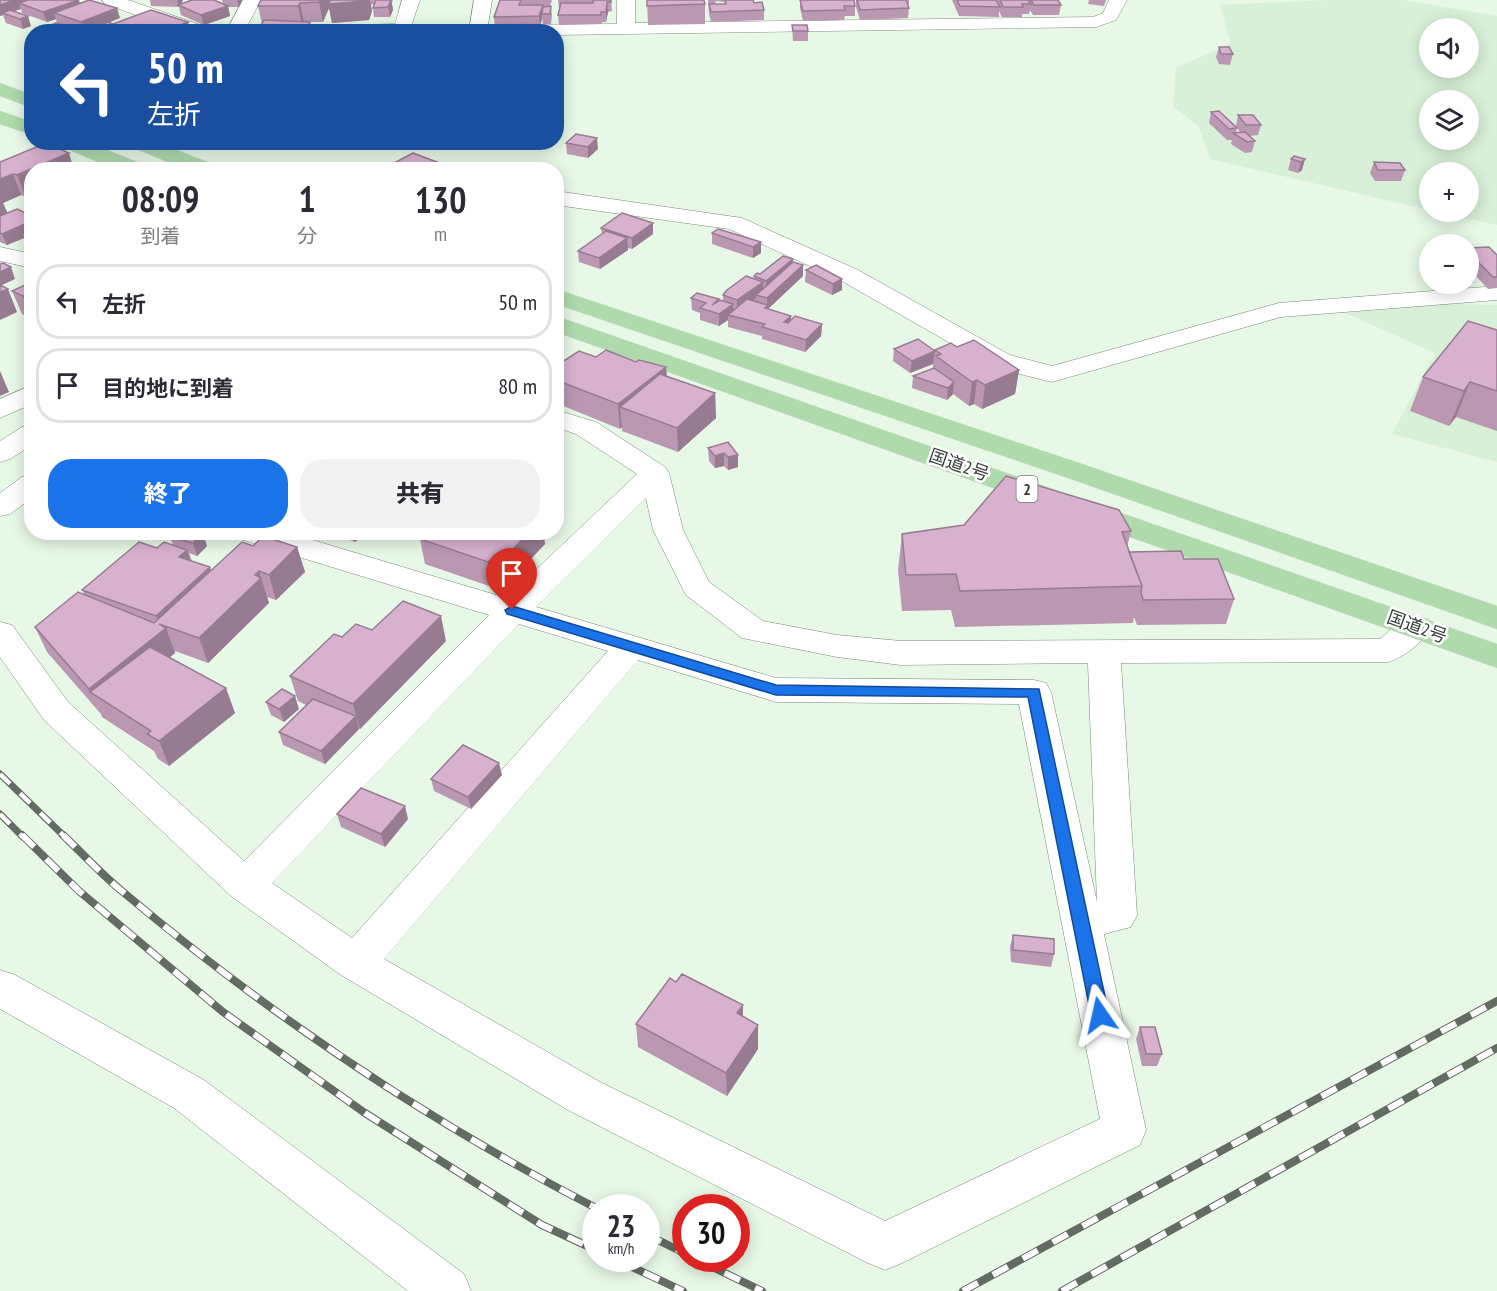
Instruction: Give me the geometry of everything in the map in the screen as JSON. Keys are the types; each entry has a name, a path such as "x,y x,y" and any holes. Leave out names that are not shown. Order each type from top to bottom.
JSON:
{"highway":[{"path":"0,89 24,99"},
{"path":"0,117 24,126"},
{"path":"87,150 117,162"},
{"path":"156,150 187,162"},
{"name":"国道2号","path":"564,299 1078,472 1497,618"},
{"name":"国道2号","path":"564,326 1497,656"}],"street":[{"path":"111,0 180,24"},
{"path":"239,24 252,0"},
{"path":"403,24 411,0"},
{"path":"479,24 483,0"},
{"path":"626,0 626,29"},
{"path":"564,30 781,27 931,16 1076,15 1096,22 1110,16 1118,0"},
{"path":"777,9 781,27"},
{"path":"564,199 734,223 849,275 1001,361 1052,374 1280,310 1497,292"},
{"path":"0,254 24,259"},
{"path":"0,410 24,397"},
{"path":"564,421 586,428 655,473 668,530 697,588 754,630 837,645 901,653 1388,650 1416,627"},
{"path":"0,453 24,438"},
{"path":"245,885 512,610 655,473"},
{"path":"0,507 24,489"},
{"path":"0,633 56,711 245,885 355,963 584,1096 885,1246 1124,1130 1034,692 776,690 278,540"},
{"path":"355,963 631,646"},
{"path":"1081,922 1117,915 1104,651"},
{"path":"0,988 189,1094 447,1291"}],"shaded area":[{"path":"1327,0 1403,0 1497,16 1497,225 1479,221 1479,162 1419,162 1419,208 1210,159 1199,127 1173,106 1176,68 1231,43 1220,5"},
{"path":"1420,304 1497,305 1497,462 1392,434 1435,353 1343,312"}],"building":[{"path":"0,0 14,0 0,5"},
{"path":"28,0 79,0 43,12 19,3"},
{"path":"89,0 117,8 81,22 54,13"},
{"path":"192,0 214,0 228,6 201,15 178,5"},
{"path":"261,0 320,0 319,2 300,3 298,6 258,6"},
{"path":"330,0 366,0 366,1 329,4"},
{"path":"376,0 391,0 388,7 373,8"},
{"path":"500,0 521,0 519,5 543,5 539,16 494,17"},
{"path":"593,0 611,0 611,2 607,2 606,12 601,12 601,15 558,15 561,3 593,3"},
{"path":"647,0 704,0 705,4 647,6"},
{"path":"725,0 762,2 764,10 711,12 709,4 726,4"},
{"path":"800,0 854,0 855,6 844,6 845,10 803,11"},
{"path":"857,0 906,0 909,8 860,10"},
{"path":"957,0 996,0 1000,7 960,6"},
{"path":"1000,0 1028,0 1031,4 1022,4 1023,7 1003,7"},
{"path":"1031,0 1058,0 1061,5 1034,5"},
{"path":"551,6 550,14 542,14 543,7"},
{"path":"10,10 28,16 20,19 2,13"},
{"path":"151,10 188,22 183,24 113,24"},
{"path":"264,20 310,22 309,24 262,24"},
{"path":"792,25 807,25 808,31 793,31"},
{"path":"1219,47 1229,47 1233,54 1221,54"},
{"path":"1219,111 1237,128 1229,129 1211,112"},
{"path":"1238,115 1253,115 1261,125 1246,125"},
{"path":"1245,132 1255,141 1247,142 1233,133"},
{"path":"576,134 597,138 588,147 566,143"},
{"path":"29,150 62,150 69,153 48,162 24,162 24,172 0,179 0,162"},
{"path":"413,153 437,162 396,162"},
{"path":"1294,156 1305,159 1301,162 1291,159"},
{"path":"1374,162 1400,163 1405,170 1378,170"},
{"path":"17,209 24,212 24,224 2,234 0,233 0,216"},
{"path":"622,213 653,223 632,238 601,228"},
{"path":"718,229 761,242 753,247 712,233"},
{"path":"606,231 627,238 599,258 578,251"},
{"path":"1479,247 1489,247 1497,255 1497,277 1493,277 1479,263"},
{"path":"783,256 793,259 766,281 754,276 757,273 760,274"},
{"path":"793,262 803,265 767,298 756,295"},
{"path":"0,264 11,267 0,272"},
{"path":"816,265 842,279 833,284 806,270"},
{"path":"746,276 763,282 737,300 723,295 727,290"},
{"path":"0,285 8,289 0,292"},
{"path":"24,286 24,296 12,291"},
{"path":"697,293 719,299 712,305 720,300 733,304 719,314 700,308 706,303 691,298"},
{"path":"747,299 768,305 765,308 791,316 784,322 788,323 795,316 822,324 806,340 762,327 765,324 728,315"},
{"path":"1468,321 1497,330 1497,391 1470,382 1464,391 1423,377"},
{"path":"918,339 935,351 912,361 894,349"},
{"path":"974,340 1019,370 985,385 977,380 972,382 936,356 941,354 935,350 951,343 957,347"},
{"path":"606,350 636,362 639,360 666,367 618,404 564,383 564,361 579,351 596,357"},
{"path":"934,368 954,382 948,388 913,376"},
{"path":"660,374 715,393 677,428 620,407"},
{"path":"728,442 738,455 728,457 724,453 715,456 708,448"},
{"path":"1006,476 1119,510 1131,531 1122,532 1142,586 960,591 956,574 906,575 902,534 964,525"},
{"path":"259,540 275,540 297,547 269,575 259,571 255,575 261,578 199,638 159,624 166,628 89,689 35,627 78,592 154,623 242,542 253,546"},
{"path":"423,540 522,540 503,560 494,557 488,562"},
{"path":"139,542 157,548 164,542 187,550 179,557 210,567 156,616 82,590"},
{"path":"1181,551 1184,559 1218,559 1234,599 1143,600 1142,586 1129,552"},
{"path":"403,601 441,616 353,704 290,676 334,634 342,637 356,624 372,630"},
{"path":"150,647 226,688 159,741 147,734 151,731 90,692"},
{"path":"282,689 295,696 279,709 266,702"},
{"path":"313,699 356,716 321,751 279,732"},
{"path":"463,745 499,763 468,797 431,779"},
{"path":"361,788 405,806 381,834 337,814"},
{"path":"1013,935 1054,939 1054,954 1013,950"},
{"path":"682,974 743,1005 737,1013 758,1025 726,1073 636,1024 670,978 676,982"},
{"path":"1140,1027 1155,1027 1162,1054 1146,1054"}],"railway":[{"path":"0,774 65,837"},
{"path":"0,814 23,837"},
{"path":"22,835 79,891 223,1012 365,1113 542,1225 582,1244"},
{"path":"65,837 123,892 234,981 292,1023 411,1102 582,1200"},
{"path":"963,1291 1497,1001"},
{"path":"1062,1291 1497,1048"},
{"path":"660,1241 672,1247"},
{"path":"643,1272 683,1291"},
{"path":"723,1272 762,1291"}],"route":[{"path":"512,610 776,690 1034,692 1100,1015"}]}
